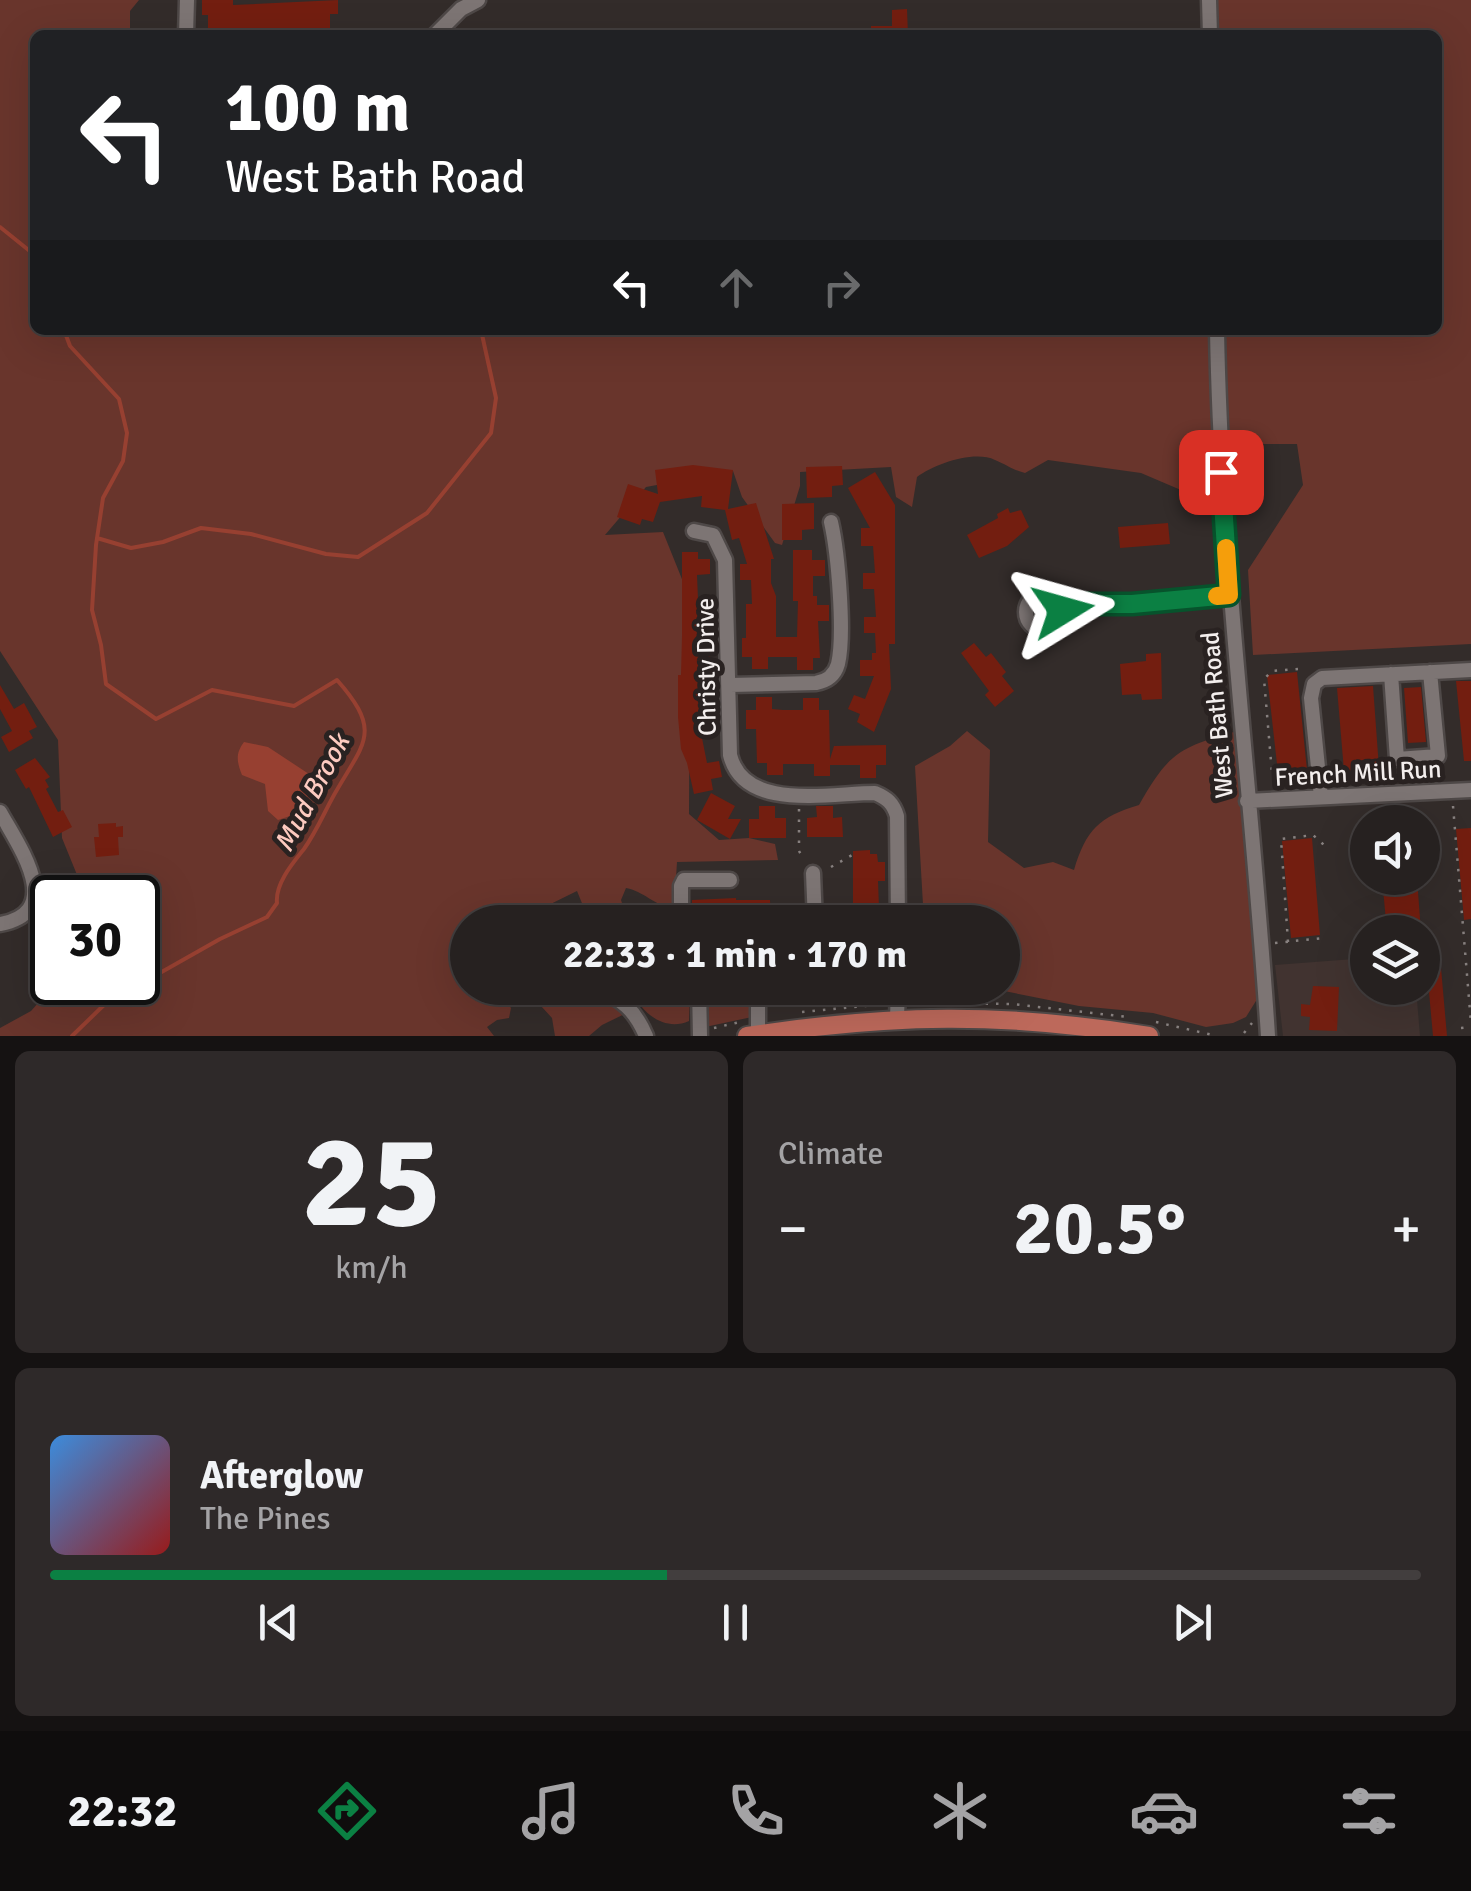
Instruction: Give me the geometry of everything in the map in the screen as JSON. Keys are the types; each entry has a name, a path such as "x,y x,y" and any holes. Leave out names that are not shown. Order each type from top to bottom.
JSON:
{"main road":[{"path":"753,1035 898,1018 1034,1020 1148,1036"}],"street":[{"path":"186,30 187,0"},
{"path":"440,30 476,0"},
{"path":"1210,0 1210,30"},
{"name":"West Bath Road","path":"1217,335 1229,595 1268,1036"},
{"path":"730,685 816,683 832,675 838,665 839,622 838,548 832,522"},
{"name":"Christy Drive","path":"694,531 712,535 726,560 733,768 754,788 766,793 874,793 893,805 898,842 898,905"},
{"path":"1061,604 1132,604 1229,595"},
{"path":"1322,797 1311,698 1314,684 1322,678 1471,670"},
{"path":"1391,674 1397,758 1438,756 1430,672"},
{"name":"French Mill Run","path":"1247,800 1471,790"},
{"path":"0,812 31,867 35,883 25,914 0,924"},
{"path":"810,869 813,905"},
{"path":"681,905 684,880 730,880"},
{"path":"626,1005 636,1013 646,1036"},
{"path":"699,1005 700,1036"},
{"path":"753,1035 756,1005"},
{"path":"898,1005 898,1018"}],"path":[{"path":"1298,669 1272,671 1264,679 1272,772 1278,778 1319,773"},
{"path":"799,801 799,851 810,869"},
{"path":"1453,806 1471,1025 1461,1028"},
{"path":"1288,942 1281,840 1313,835 1324,845"},
{"path":"831,867 854,854"},
{"path":"1273,943 1323,938"},
{"path":"1236,1036 1254,1023"}],"shaded area":[{"path":"0,0 139,0 130,11 130,30 30,30 30,335 1442,335 1442,30 1210,30 1209,0 1471,0 1471,644 1253,655 1248,570 1303,485 1297,444 1222,444 1223,508 1141,473 1048,460 1025,473 986,457 944,463 917,477 912,507 896,497 891,467 800,472 800,486 782,545 775,543 742,497 733,471 646,487 605,535 663,532 690,599 689,814 719,840 749,838 775,844 778,860 677,862 674,905 663,905 626,888 623,905 583,905 577,891 549,905 450,905 450,1005 509,1005 509,1018 487,1027 494,1036 0,1036 0,1028 36,1005 160,1005 160,875 77,875 62,838 58,740 0,651"},
{"path":"1241,730 1264,988 1246,1017 1206,1027 1153,1013 1079,1006 1020,994 1020,905 923,905 915,766 967,731 990,750 988,842 1024,868 1053,862 1074,870 1096,827 1139,805 1169,762 1204,741"},
{"path":"244,742 268,747 312,776 314,784 299,813 278,820 268,811 265,784 242,775 240,770 238,754"},
{"path":"1350,959 1350,1005 1417,1005 1420,1036 1283,1036 1275,965"},
{"path":"690,1005 689,1021 663,1022 641,1006 602,1025 589,1036 555,1036 552,1018 541,1006"},
{"path":"705,1005 752,1005 752,1017 705,1027"}],"building":[{"path":"202,0 233,0 233,5 338,0 338,14 330,14 330,30 208,30 208,15 202,15"},
{"path":"907,9 908,30 871,30 871,26 892,26 892,10"},
{"path":"693,465 733,470 728,509 756,503 774,559 771,583 776,596 776,637 797,637 793,550 812,550 812,560 825,560 825,576 813,576 813,596 817,596 817,605 829,605 829,621 818,621 820,658 813,658 813,670 797,670 797,657 768,657 768,669 752,669 752,657 742,657 746,604 752,604 751,580 740,580 740,564 747,564 739,538 732,540 725,510 701,507 702,496 660,502 653,522 642,519 640,525 617,517 628,484 658,494 655,470"},
{"path":"842,466 843,485 832,486 832,497 807,498 806,467"},
{"path":"875,472 895,505 895,644 889,644 891,689 874,732 857,722 860,714 848,709 854,695 865,699 874,676 860,676 860,660 872,660 872,653 876,653 875,633 864,633 864,617 876,617 874,589 863,589 863,573 875,573 873,546 861,546 861,528 870,528 848,488"},
{"path":"814,503 814,529 802,530 802,540 782,540 782,504"},
{"path":"1008,508 1010,513 1021,510 1029,527 1007,546 979,558 967,535"},
{"path":"1168,523 1170,544 1120,548 1118,527"},
{"path":"682,552 698,552 698,559 710,559 710,574 697,575 698,599 710,598 710,613 698,614 697,622 697,644 710,643 710,659 702,660 703,681 715,681 715,697 703,697 703,722 711,722 712,738 702,738 707,763 719,761 722,777 711,779 713,790 694,794 681,749 678,717"},
{"path":"974,643 986,657 991,653 1014,691 995,707 985,695 989,691 961,653"},
{"path":"1161,653 1162,699 1122,695 1120,664 1146,661 1146,654"},
{"path":"1297,672 1307,770 1278,773 1267,675"},
{"path":"1456,681 1471,681 1471,761 1464,761"},
{"path":"0,685 14,709 24,703 37,727 29,731 33,738 9,752 1,737 12,731 0,709"},
{"path":"1373,686 1379,768 1344,771 1337,688"},
{"path":"1421,687 1426,742 1408,743 1404,688"},
{"path":"756,697 772,697 772,709 783,710 803,710 803,698 819,698 819,710 829,710 830,759 834,746 886,745 886,765 876,765 876,778 860,778 860,765 830,765 830,776 814,776 814,764 783,764 783,775 767,775 767,763 757,763 756,729 746,729 746,710 756,710"},
{"path":"35,758 50,777 45,780 49,787 46,789 58,812 63,810 72,827 53,837 29,787 26,789 15,770"},
{"path":"711,793 735,806 728,819 741,819 730,839 697,820"},
{"path":"759,806 775,806 775,818 786,818 786,838 749,838 749,819 759,819"},
{"path":"816,806 833,806 833,818 842,817 843,837 807,837 807,818 817,817"},
{"path":"116,823 116,827 123,826 123,837 118,837 119,855 96,857 94,837 99,837 98,824"},
{"path":"1471,828 1471,919 1464,920 1456,829"},
{"path":"1312,838 1320,935 1291,938 1282,841"},
{"path":"870,850 870,854 877,854 878,862 885,862 885,881 878,881 879,905 853,905 853,851"},
{"path":"1384,895 1418,895 1420,915 1385,915"},
{"path":"692,900 770,900 770,905 692,905"},
{"path":"1440,968 1447,1036 1433,1036 1430,1005 1440,1005"},
{"path":"1313,986 1339,987 1337,1031 1309,1030 1310,1017 1301,1016 1301,1004 1310,1005"}],"waterway":[{"name":"Mud Brook","path":"0,227 30,251"},
{"name":"Mud Brook","path":"66,335 70,346 119,399 127,433 123,461 103,498 96,545 92,610 106,684 156,719 212,690 294,706 337,680 352,698 364,726 360,750 312,836 285,874 277,903 267,917 105,1004 72,1036"},
{"path":"97,538 131,548 163,542 201,528 251,534 326,554 358,557 427,513 491,433 496,398 482,335"}],"slow traffic":[{"path":"1217,596 1229,595 1226,548"}],"route":[{"path":"1063,610 1061,604 1132,604 1229,595 1221,472"}]}
